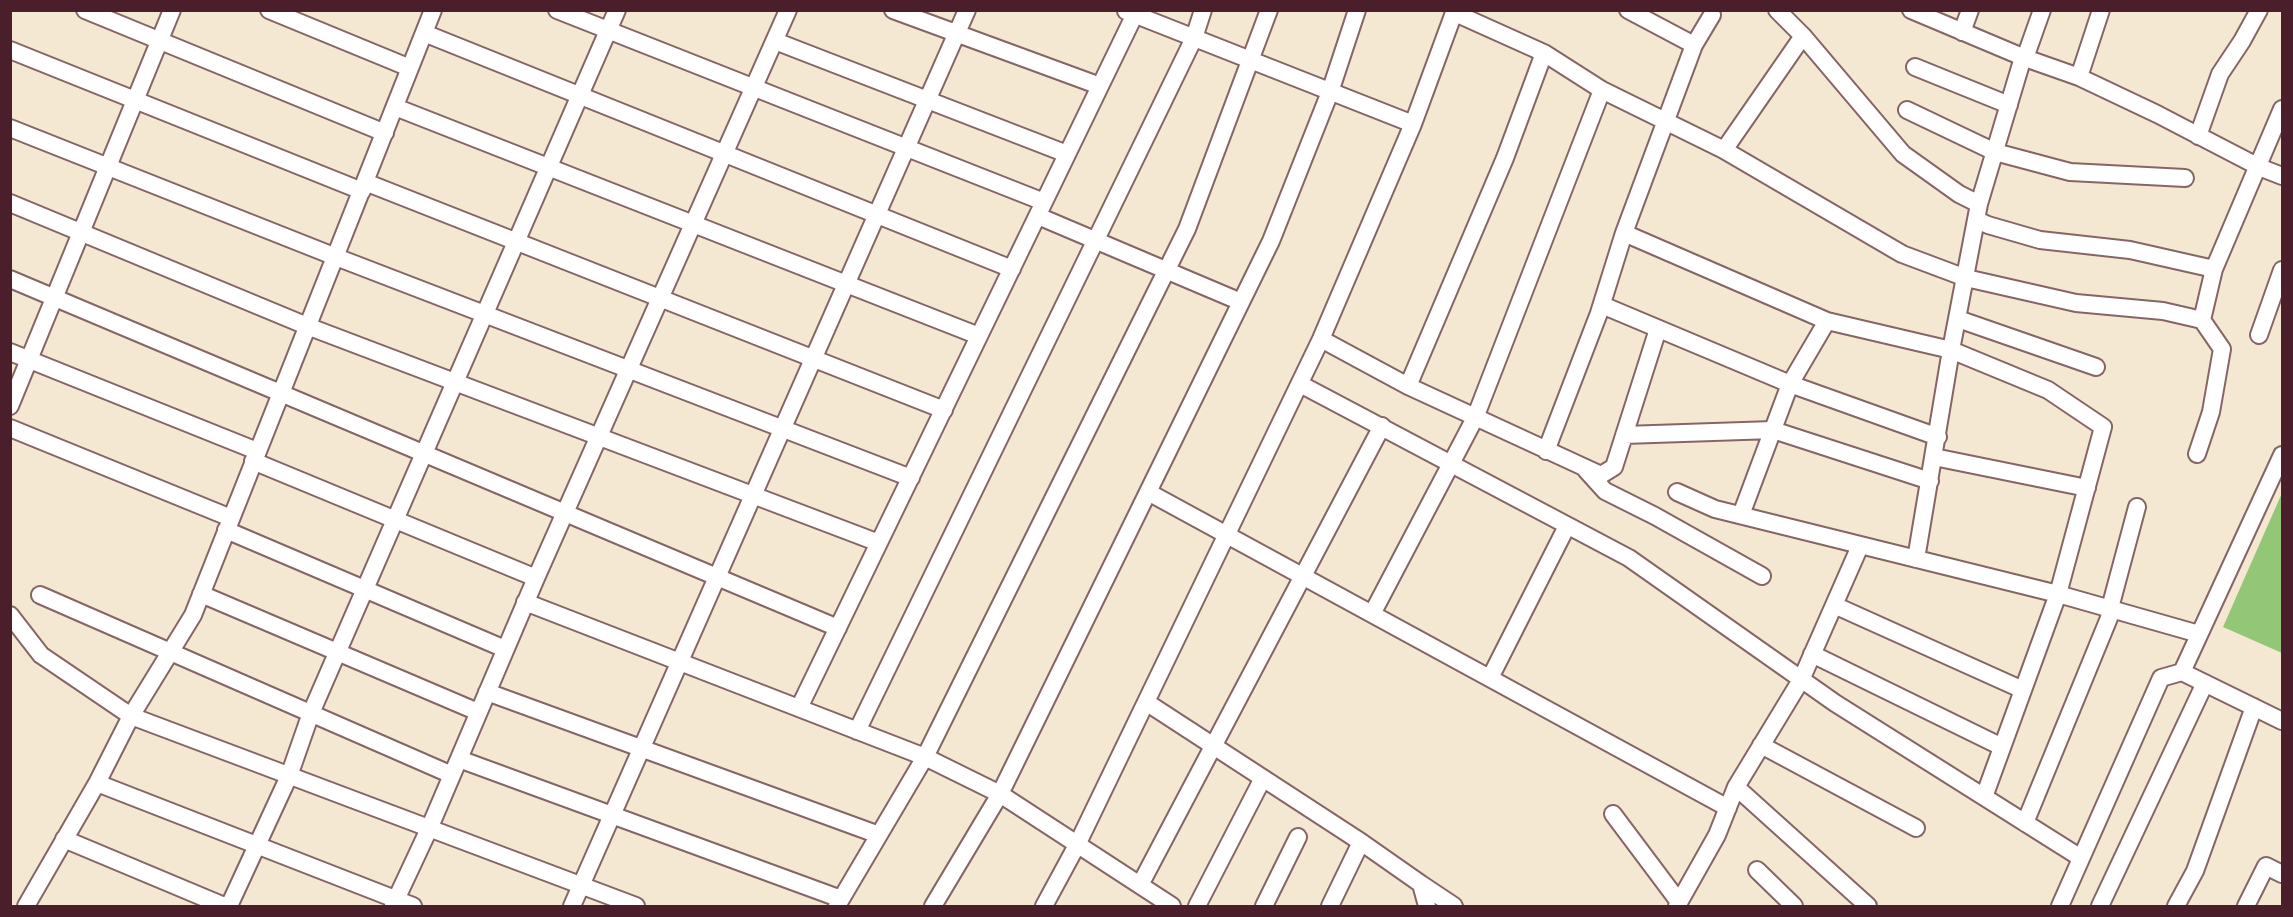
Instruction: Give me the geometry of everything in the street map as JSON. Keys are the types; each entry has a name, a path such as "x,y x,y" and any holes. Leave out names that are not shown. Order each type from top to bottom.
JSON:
{"street":[{"path":"85,10 385,133"},
{"path":"10,406 172,10"},
{"path":"269,10 410,68"},
{"path":"32,905 64,839 97,783 131,716 193,615 433,10"},
{"path":"557,10 906,148 1041,209 1096,241 1242,302"},
{"path":"229,906 289,776 311,713 337,652 616,10"},
{"path":"395,903 452,776 525,602 787,14 770,10"},
{"path":"893,10 1100,87"},
{"path":"572,906 967,10"},
{"path":"858,731 1194,38 1203,10"},
{"path":"459,759 612,815 839,903 925,757 1187,229 1269,10"},
{"path":"933,906 1000,794 1271,241 1330,92 1357,10"},
{"path":"1628,10 1694,45"},
{"path":"1777,10 1803,36 1903,154 1959,194 1989,225 2040,240 2130,250 2214,269"},
{"path":"1911,10 2025,58 2079,77 2259,167 2283,176"},
{"path":"1962,32 1970,10"},
{"path":"1916,560 1951,350 1978,212 2020,64 2025,58 2042,10"},
{"path":"2079,77 2101,10"},
{"path":"2199,135 2220,74 2259,10"},
{"path":"799,708 1100,87 1130,12 1413,124"},
{"path":"1044,906 1077,845 1321,339 1413,124 1455,12 1544,53 1602,90 1724,150 1902,254 1966,278 2076,303 2163,311 2202,320 2222,350 2211,412 2197,454"},
{"path":"1546,451 1602,305 1624,233 1694,45 1712,15"},
{"path":"424,33 1012,269"},
{"path":"1724,150 1803,36"},
{"path":"775,41 1067,154"},
{"path":"10,50 135,100 516,241 944,410"},
{"path":"1407,386 1505,158 1544,53"},
{"path":"1915,67 2009,105"},
{"path":"1372,614 1475,418 1602,90"},
{"path":"394,107 979,336"},
{"path":"2202,320 2214,269 2283,109"},
{"path":"1907,110 1995,152 2070,172 2185,178"},
{"path":"10,128 336,257 910,478"},
{"path":"10,203 307,326 879,543"},
{"path":"1624,233 1827,321 1951,350 2048,390 2103,427 2058,594 1984,797"},
{"path":"2259,335 2283,270"},
{"path":"10,279 838,628"},
{"path":"1602,305 1790,384 1938,437"},
{"path":"1958,319 2096,367"},
{"path":"1741,516 1790,384 1827,321"},
{"path":"1321,339 1407,386 1601,475 1614,467 1658,329"},
{"path":"10,352 255,456 395,520 536,578"},
{"path":"1300,384 1629,558 1835,703 2081,858"},
{"path":"1140,885 1215,747 1382,426"},
{"path":"10,429 229,524 365,589 505,649"},
{"path":"1624,435 1773,430 1930,481"},
{"path":"2182,672 2283,455"},
{"path":"1934,457 2087,488"},
{"path":"1585,468 1605,491 1655,516 1762,576"},
{"path":"1148,492 1728,808"},
{"path":"1677,492 1715,509 2058,594 2199,634"},
{"path":"2025,823 2109,618 2137,507"},
{"path":"1490,678 1567,526"},
{"path":"1612,814 1678,904 1717,835 1736,787 1801,680 1860,546"},
{"path":"201,594 478,712"},
{"path":"40,595 452,776"},
{"path":"525,602 925,757 1000,794 1172,906"},
{"path":"1834,605 2023,690"},
{"path":"10,615 41,655 131,716 636,906"},
{"path":"1812,654 2002,747"},
{"path":"2060,906 2161,678 2182,672 2283,721"},
{"path":"2100,906 2205,683"},
{"path":"487,693 879,835"},
{"path":"1146,702 1361,842 1454,906"},
{"path":"2176,906 2195,871 2254,707"},
{"path":"1761,745 1916,828"},
{"path":"1197,906 1263,778"},
{"path":"97,783 395,903 413,906"},
{"path":"1736,787 1868,906"},
{"path":"1264,906 1298,837"},
{"path":"64,839 224,906"},
{"path":"1330,906 1361,842"},
{"path":"2246,906 2266,866 2283,874"},
{"path":"1757,870 1794,906"},
{"path":"1421,884 1427,906"}],"green space":[{"path":"2282,493 2282,653 2223,627"}]}
